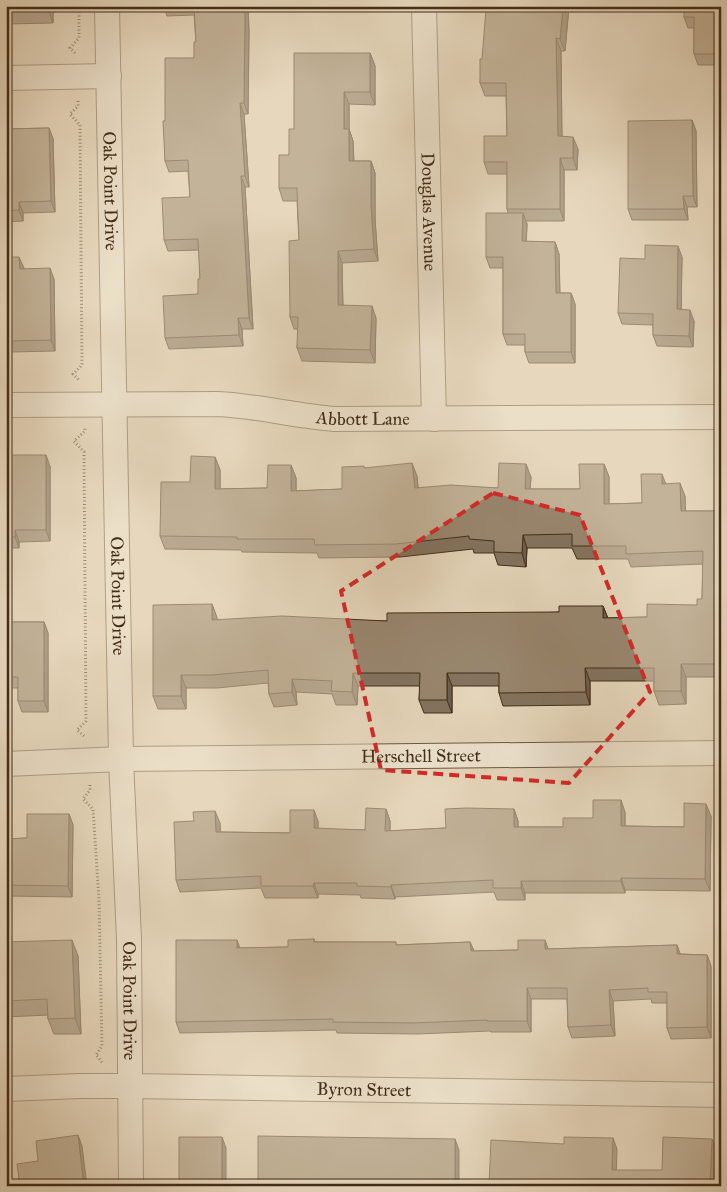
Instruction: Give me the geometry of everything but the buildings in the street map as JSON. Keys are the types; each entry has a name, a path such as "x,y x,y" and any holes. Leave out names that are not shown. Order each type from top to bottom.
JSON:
{"street":[{"name":"Oak Point Drive","path":"107,6 121,759 128,939 132,1186"},
{"name":"Douglas Avenue","path":"424,6 434,419"},
{"path":"6,78 109,76"},
{"name":"Abbott Lane","path":"6,406 218,404 243,405 309,417 335,419 721,417"},
{"name":"Herschell Street","path":"6,764 121,759 721,753"},
{"name":"Byron Street","path":"6,1089 80,1086 130,1075 721,1095"}],"path":[{"path":"79,6 79,38 70,48 76,54 78,106 70,114 80,125 82,365 73,374 81,382 85,431 74,441 84,452 86,721 77,730 85,737 90,790 83,799 93,809 100,933 102,1046 96,1055 101,1062 130,1075"}],"highlighted area":[{"path":"493,493 580,515 650,692 569,783 381,770 341,591"}]}
